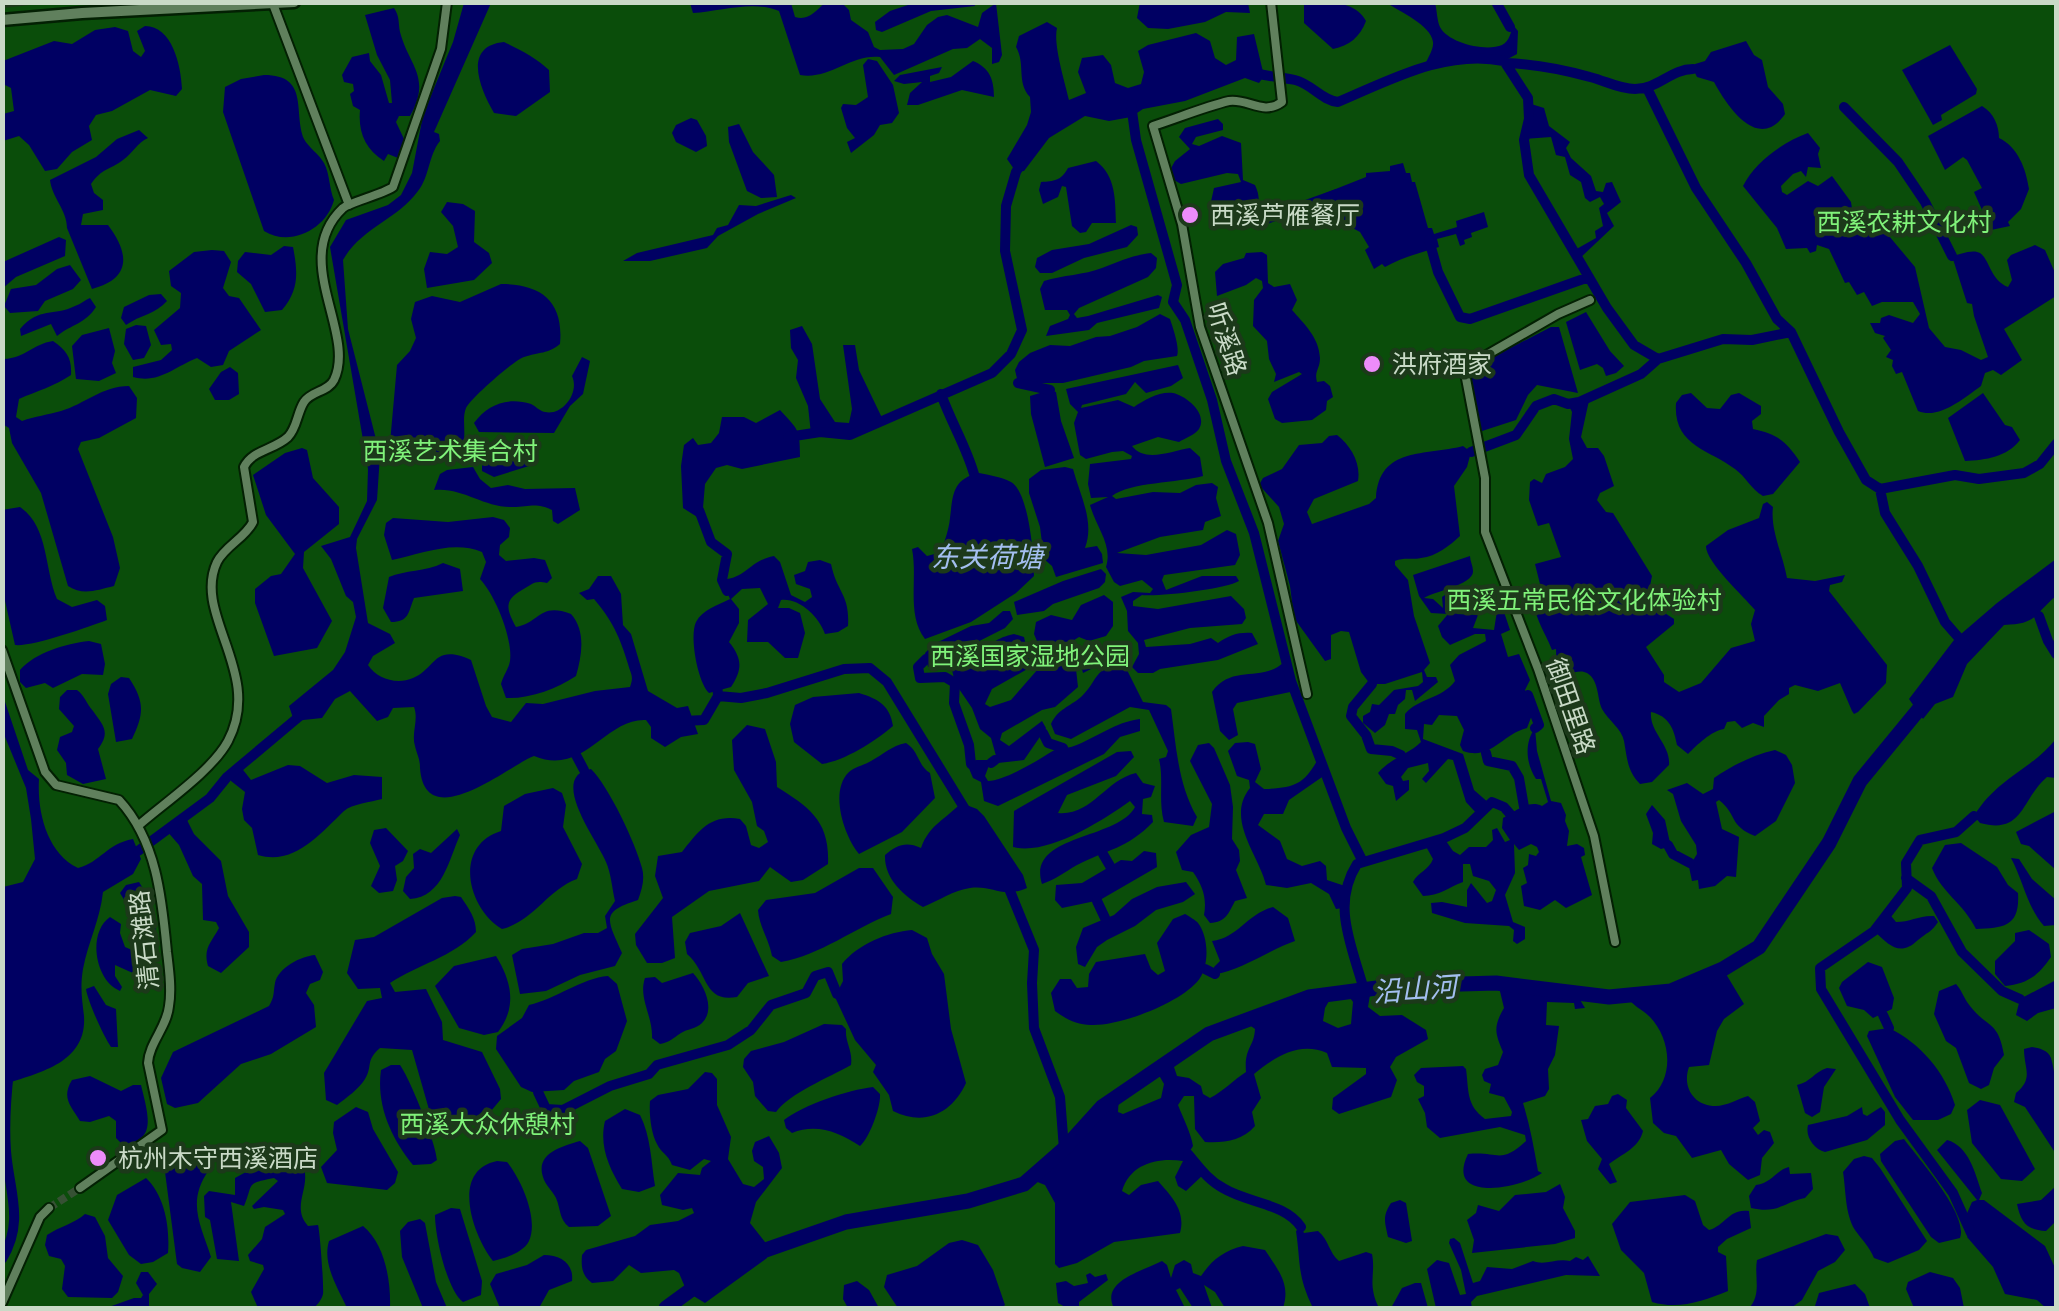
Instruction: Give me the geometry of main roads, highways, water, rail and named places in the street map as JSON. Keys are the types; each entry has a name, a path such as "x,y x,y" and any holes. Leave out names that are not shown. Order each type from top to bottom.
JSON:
{"water":[{"path":"1140,2 1248,3 1250,13 1226,12 1205,22 1168,29 1148,28 1137,18"},
{"path":"464,3 491,3 434,132 439,134 440,141 422,185 410,201 360,240 343,260 348,329 380,455 377,500 356,548 368,623 390,634 395,643 373,656 368,665 382,677 400,681 421,674 442,656 471,660 492,717 511,722 526,703 543,704 630,687 632,676 615,629 594,599 587,600 579,593 589,589 598,576 611,576 621,594 623,625 631,634 648,691 677,708 688,706 698,734 681,737 665,747 651,738 646,720 631,722 567,759 534,756 489,782 452,797 437,796 425,788 414,741 414,707 393,708 388,717 377,721 350,691 335,699 322,718 294,721 289,706 333,670 345,652 356,617 353,602 346,596 331,559 321,546 350,537 367,501 368,469 330,247 346,220 388,205 401,195 412,173 423,115 453,42"},
{"path":"690,3 791,3 795,17 804,18 825,3 842,3 851,20 868,32 874,47 880,50 903,49 914,44 938,17 947,15 978,27 982,13 996,3 1002,55 999,62 992,64 992,48 980,39 967,48 953,49 894,75 880,57 869,57 821,74 800,75 779,11 748,6 693,13"},
{"path":"914,3 975,6 931,11 882,32 876,30 875,22 890,11"},
{"path":"1304,3 1347,6 1366,21 1353,40 1333,49 1304,23"},
{"path":"1387,3 1435,3 1444,33 1477,47 1502,45 1513,25 1518,31 1517,54 1504,61 1480,56 1425,66 1432,48 1431,36"},
{"path":"394,8 417,72 419,91 410,116 399,116 396,122 404,139 398,158 388,154 384,161 364,139 360,110 353,106 350,94 353,84 344,82 342,75 352,57 369,53 392,103 390,80 377,55 365,15"},
{"path":"1047,22 1057,28 1058,54 1069,100 1086,93 1078,72 1082,58 1103,55 1111,65 1115,83 1128,88 1141,84 1144,72 1138,51 1196,33 1210,41 1215,58 1226,65 1236,60 1237,37 1254,34 1264,76 1259,83 1245,78 1185,101 1143,109 1131,117 1109,121 1085,116 1049,138 1024,171 1016,172 1007,159 1031,112 1016,47 1019,36"},
{"path":"145,26 162,32 173,48 182,89 176,96 150,90 112,111 96,115 89,126 92,140 72,152 57,169 45,171 19,136 3,141 3,114 14,111 11,88 3,84 3,61 54,41 72,44 95,30 115,27 128,31 133,51 141,57 145,51 137,31"},
{"path":"1746,41 1762,60 1768,87 1783,104 1785,114 1775,125 1764,129 1744,122 1714,82 1697,77 1693,69 1711,52"},
{"path":"504,42 549,70 550,92 516,116 494,113 478,70 483,51"},
{"path":"1950,45 1977,89 1976,94 1941,115 1942,120 1933,125 1902,70"},
{"path":"868,59 877,61 893,85 899,113 892,123 880,125 874,135 851,153 847,142 855,138 847,128 841,108 868,97 863,65"},
{"path":"973,61 990,75 994,97 962,90 907,105 910,93 922,82 894,81 900,75 942,67 930,76 930,82 951,77"},
{"path":"264,75 288,81 294,88 304,139 324,163 334,200 316,227 296,236 274,236 264,231 223,112 225,87"},
{"path":"1528,103 1544,108 1549,126 1570,142 1566,148 1571,158 1591,176 1596,191 1603,192 1606,183 1612,182 1621,202 1607,213 1614,226 1578,260 1573,251 1596,238 1595,231 1603,226 1599,208 1604,204 1600,197 1590,202 1585,198 1581,182 1570,175 1565,157 1556,155 1551,137 1524,139"},
{"path":"1982,106 1995,120 1999,138 2020,159 2029,189 2021,209 2008,222 2010,226 1991,230 1974,192 1982,188 1967,160 1963,157 1945,170 1928,136"},
{"path":"691,118 697,120 706,136 707,146 696,152 676,142 672,133 676,125"},
{"path":"1218,119 1223,130 1196,137 1192,144 1199,146 1222,136 1241,143 1243,180 1255,185 1258,203 1250,215 1216,224 1210,206 1214,188 1241,182 1238,174 1181,184 1174,180 1170,170 1190,149 1179,137 1185,128"},
{"path":"739,124 753,152 774,175 777,197 761,198 747,191 729,142 728,127"},
{"path":"139,130 148,138 91,184 103,200 103,210 83,214 81,225 108,225 123,255 120,272 114,279 92,289 50,180"},
{"path":"1808,133 1820,148 1821,168 1808,167 1806,177 1801,171 1793,174 1781,186 1782,192 1787,195 1808,181 1818,186 1832,176 1851,202 1853,215 1884,230 1915,267 1929,328 1945,347 1981,360 1988,357 1952,256 1981,254 1997,279 2008,287 2012,280 2007,260 2011,255 2035,245 2045,250 2056,275 2056,296 2004,329 2022,360 2001,375 1993,370 1985,373 1981,386 1951,406 1934,413 1918,411 1902,372 1896,374 1893,360 1886,357 1891,350 1885,336 1875,333 1870,323 1880,323 1881,318 1889,315 1913,323 1920,314 1913,302 1882,302 1872,306 1864,292 1857,295 1849,282 1845,283 1829,249 1817,245 1816,251 1810,253 1807,248 1786,249 1777,228 1743,186 1771,154"},
{"path":"1096,161 1111,181 1116,223 1092,223 1086,232 1080,233 1072,226 1066,187 1062,186 1058,197 1043,204 1039,190 1041,182 1057,180 1068,168"},
{"path":"1403,163 1415,182 1428,228 1434,234 1457,227 1456,221 1484,212 1488,227 1471,233 1472,237 1460,246 1456,234 1437,239 1439,247 1374,269 1365,250 1369,247 1360,232 1343,223 1339,210 1326,210 1323,194 1366,177 1366,173 1390,171 1390,166"},
{"path":"791,195 796,198 718,236 707,248 650,261 623,261 637,253 713,235 717,228 728,225 739,205 756,206"},
{"path":"447,202 475,211 474,242 489,253 492,263 474,280 427,288 424,269 430,252 447,254 458,247 453,226 441,212"},
{"path":"1131,225 1137,227 1138,235 1127,247 1084,258 1052,273 1040,273 1035,267 1037,258 1052,250 1089,244"},
{"path":"59,237 66,240 65,256 16,277 3,288 3,262"},
{"path":"284,246 293,247 294,288 282,310 265,312 251,284 237,272 238,261 245,252 271,255"},
{"path":"224,251 231,262 223,288 229,296 239,298 261,330 229,351 223,365 211,367 197,358 159,376 133,377 133,367 161,360 172,350 171,344 161,345 154,330 180,308 181,293 171,286 169,271 194,252"},
{"path":"1151,253 1157,258 1156,268 1148,277 1079,308 1074,314 1077,318 1088,316 1158,295 1162,297 1159,308 1097,323 1089,330 1046,336 1050,326 1070,315 1067,310 1045,310 1040,289 1044,281"},
{"path":"1246,253 1267,255 1268,283 1274,287 1290,284 1297,300 1292,310 1310,331 1319,350 1317,382 1324,381 1330,386 1333,397 1327,401 1326,410 1312,420 1282,423 1275,419 1268,399 1272,392 1302,374 1274,382 1276,374 1267,341 1253,326 1254,300 1263,288 1262,281 1256,278 1217,296 1215,272 1223,264 1244,258"},
{"path":"70,265 81,280 73,289 45,301 38,311 10,313 4,306 11,289 36,285 57,269"},
{"path":"501,284 528,287 547,298 558,316 560,344 519,360 469,403 461,454 442,460 424,459 390,443 397,365 416,338 411,319 415,302 432,296 460,302"},
{"path":"161,294 167,301 163,305 126,325 121,318 124,307 149,295"},
{"path":"90,298 96,307 92,313 57,336 51,324 21,336 20,329 34,317 67,309"},
{"path":"1586,312 1624,366 1616,373 1606,376 1597,364 1580,370 1566,322"},
{"path":"1160,314 1170,319 1177,356 1063,383 1018,383 1015,370 1030,353 1050,345 1070,346 1110,336"},
{"path":"146,326 151,345 144,358 133,360 124,344 126,329"},
{"path":"802,326 812,344 820,399 835,422 849,423 852,409 843,345 855,345 859,370 884,422 850,435 811,434 808,406 796,378 798,360 791,348 790,330"},
{"path":"1551,327 1559,327 1578,393 1537,385 1516,420 1479,432 1470,375 1481,363"},
{"path":"109,328 116,373 99,381 76,379 72,346 82,335"},
{"path":"53,341 68,355 71,375 19,399 16,417 22,421 61,411 119,387 129,386 137,398 136,418 99,438 81,442 78,449 113,537 120,568 114,586 96,590 79,591 68,586 41,493 12,443 9,428 4,425 3,431 3,355 4,359 11,358"},
{"path":"582,357 590,361 583,394 570,406 554,433 479,432 474,423 499,404 523,402 545,412 563,407 574,389 572,376"},
{"path":"1178,365 1183,378 1171,386 1146,393 1135,382 1126,394 1081,408 1118,400 1134,407 1168,393 1190,402 1201,417 1195,433 1179,442 1158,437 1132,446 1151,455 1190,448 1200,457 1203,476 1130,488 1112,496 1116,499 1153,492 1180,493 1212,483 1218,487 1216,498 1221,516 1205,522 1203,530 1160,537 1117,553 1146,555 1201,545 1227,530 1236,534 1240,555 1235,565 1164,575 1162,580 1166,590 1202,576 1236,576 1239,581 1192,592 1142,595 1133,601 1133,606 1158,609 1231,596 1244,609 1246,618 1242,624 1190,628 1144,640 1146,647 1190,644 1211,638 1218,643 1247,633 1252,633 1258,644 1218,660 1138,673 1132,667 1139,654 1138,643 1128,631 1127,611 1121,597 1133,592 1150,593 1153,589 1142,580 1120,586 1114,582 1106,567 1106,544 1090,505 1108,497 1091,498 1088,484 1090,464 1132,456 1123,451 1086,459 1080,455 1074,423 1078,412 1070,404 1066,389"},
{"path":"230,367 238,373 239,394 229,400 215,400 209,389 221,372"},
{"path":"1056,392 1074,458 1045,467 1030,396"},
{"path":"1691,393 1707,408 1720,409 1731,395 1739,393 1761,406 1761,414 1752,421 1753,429 1780,439 1800,462 1773,494 1763,496 1735,469 1686,438 1680,429 1676,403 1682,395"},
{"path":"1983,393 2020,440 1995,457 1965,461 1948,418"},
{"path":"1590,396 1581,437 1587,448 1598,448 1604,456 1614,486 1600,493 1597,500 1606,512 1613,513 1652,576 1650,586 1657,608 1674,619 1674,624 1646,647 1664,675 1664,682 1679,692 1701,683 1731,648 1755,641 1751,624 1755,610 1718,569 1706,546 1728,530 1759,518 1767,502 1773,507 1775,534 1787,578 1815,581 1845,575 1842,582 1830,585 1829,591 1887,665 1886,683 1858,712 1852,711 1840,683 1818,691 1795,685 1764,716 1764,727 1753,723 1742,728 1735,721 1727,722 1724,729 1709,735 1688,754 1677,745 1666,720 1651,712 1669,765 1652,782 1640,784 1628,764 1623,737 1602,709 1591,676 1580,671 1557,679 1556,649 1552,650 1535,608 1535,603 1544,600 1535,564 1561,557 1549,523 1538,526 1529,500 1530,482 1534,479 1542,483 1546,474 1565,467 1573,459 1569,439 1572,412 1568,404"},
{"path":"780,410 797,430 800,457 742,469 727,465 716,468 705,484 702,520 683,508 684,445 693,438 698,445 711,443 719,433 722,417 744,417 756,423"},
{"path":"1337,435 1354,455 1358,481 1314,499 1307,512 1312,524 1369,504 1376,498 1386,469 1395,461 1463,446 1471,452 1467,467 1454,486 1460,536 1432,555 1395,561 1408,580 1414,616 1430,663 1424,670 1427,677 1436,677 1438,682 1415,701 1412,690 1406,690 1395,714 1389,714 1385,725 1375,733 1363,723 1372,704 1379,705 1394,690 1418,686 1423,682 1422,672 1385,684 1370,684 1361,672 1349,632 1341,631 1331,635 1331,659 1325,661 1294,618 1278,541 1284,524 1279,507 1259,485 1263,478 1282,469 1299,445 1322,443"},
{"path":"307,450 313,478 339,507 339,524 304,552 303,568 332,621 317,648 274,656 255,603 255,589 271,576 281,574 295,554 266,515 253,475 285,453"},
{"path":"506,452 529,466 494,477 482,471 482,461 492,453"},
{"path":"473,467 491,488 575,488 580,510 558,524 553,521 552,510 541,506 502,506 434,490 440,474"},
{"path":"1073,469 1085,508 1085,548 1097,546 1103,563 1056,577 1044,559 1029,479 1041,470"},
{"name":"东关荷塘","path":"979,473 1007,480 1017,488 1029,525 1034,576 1016,593 971,622 925,639 914,607 912,549 918,547 927,556 942,552 956,489 964,479"},
{"path":"20,507 41,537 57,599 72,607 97,600 105,606 107,620 47,640 15,645 3,592 2,510"},
{"path":"493,517 504,520 510,528 499,555 506,561 545,560 552,578 547,583 534,583 512,597 509,610 516,627 546,612 560,611 571,614 581,636 576,676 524,697 506,698 501,684 510,661 509,641 497,606 480,579 486,562 482,552 448,548 392,560 384,535 386,523 393,518 448,522"},
{"path":"774,556 780,562 791,595 805,602 812,597 810,589 796,584 794,575 805,571 808,562 820,560 831,564 847,607 848,626 825,634 808,610 781,600 778,608 800,613 805,633 798,658 785,658 768,642 747,642 748,620 768,604 760,588 742,589 731,599 739,609 739,623 729,642 739,659 738,675 731,687 709,693 696,659 696,622 706,611 730,599 722,580 738,576"},
{"path":"1470,556 1472,576 1424,598 1433,599 1443,608 1445,595 1474,589 1472,604 1456,614 1478,615 1473,628 1494,630 1497,611 1502,606 1510,630 1501,634 1508,657 1519,654 1530,680 1525,690 1532,715 1527,728 1489,750 1473,753 1463,751 1460,745 1464,730 1457,716 1439,715 1432,725 1424,724 1423,739 1463,754 1474,790 1490,804 1478,815 1466,802 1453,760 1448,759 1426,783 1422,779 1429,771 1428,763 1408,768 1401,777 1403,781 1409,780 1409,790 1396,801 1393,786 1386,784 1378,773 1421,742 1417,730 1405,729 1405,714 1450,687 1455,681 1450,665 1459,655 1486,641 1485,634 1475,634 1450,645 1438,626 1448,614 1431,613 1419,596 1413,575"},
{"path":"2056,559 2056,596 2029,620 2004,625 1967,664 1953,697 1935,704 1923,719 1909,699 1954,640"},
{"path":"443,563 460,569 463,591 414,598 405,618 391,622 383,608 389,577"},
{"path":"1101,569 1106,574 1099,588 1044,611 1017,615 1014,602"},
{"path":"1104,595 1113,602 1113,626 1106,636 1089,641 1079,637 1042,653 1034,634 1036,622 1051,615 1072,620 1081,605"},
{"path":"1003,611 1010,611 1013,619 1005,628 928,667 925,653 934,644 971,626 989,623"},
{"path":"1014,634 1024,637 1031,667 992,689 985,704 990,707 1011,700 1038,669 1061,656 1071,658 1078,687 1055,707 1042,710 1002,733 1000,740 1009,746 1042,721 1046,728 1024,760 998,763 991,738 980,729 952,670 962,662 983,660 994,642"},
{"path":"89,641 101,644 103,675 82,674 53,688 45,683 26,688 20,682 20,670 34,658"},
{"path":"1115,641 1123,653 1083,673 1079,658"},
{"path":"1285,661 1295,691 1237,703 1233,709 1238,735 1229,740 1220,731 1212,692 1229,678 1267,671"},
{"path":"1124,664 1143,702 1171,709 1182,778 1197,817 1193,826 1164,822 1159,759 1166,757 1168,751 1149,710 1130,707 1071,739 1055,734 1051,724 1057,715 1081,697 1102,671"},
{"path":"121,677 129,678 134,686 141,715 132,739 116,742 108,694 111,684"},
{"path":"67,690 80,692 102,725 105,733 98,749 106,779 83,784 67,775 66,763 57,750 60,737 72,732 74,726 59,709 60,697"},
{"path":"2,693 28,770 39,779 42,818 59,852 78,868 133,839 141,859 133,874 103,892 83,969 83,1031 78,1044 60,1062 8,1083 7,1088 2,1086 3,887 23,882 35,859 26,788 3,732"},
{"path":"859,693 882,704 893,726 859,749 822,764 794,742 790,724 795,705 813,697"},
{"path":"1140,719 1140,731 1120,737 1104,754 998,806 984,801 981,782 973,778 968,766 976,760 991,760 985,776 988,781 995,780 1054,750 1074,746"},
{"path":"747,725 765,729 776,762 777,787 799,801 821,826 828,864 803,880 791,882 770,867 759,881 709,891 672,917 675,958 647,963 636,945 635,934 663,898 655,876 658,856 682,852 700,831 721,819 740,819 751,845 759,848 768,842 757,826 752,802 734,770 732,740"},
{"path":"1535,728 1551,801 1561,803 1566,815 1567,846 1577,844 1584,848 1585,855 1581,857 1592,895 1566,908 1555,900 1540,910 1524,906 1521,886 1527,883 1523,868 1528,865 1529,854 1536,856 1539,852 1531,844 1519,850 1514,844 1515,873 1505,895 1513,922 1525,927 1525,939 1517,944 1509,926 1465,923 1432,913 1431,903 1467,907 1471,883 1487,903 1492,901 1496,890 1489,881 1473,876 1470,864 1463,864 1463,882 1434,895 1423,896 1413,882 1433,859 1424,843 1444,838 1460,855 1469,847 1486,847 1493,840 1492,830 1497,828 1505,842 1510,840 1502,828 1503,818 1527,805 1542,806 1548,802 1541,779 1536,779 1528,760 1529,740"},
{"path":"2056,739 2056,778 2047,777 2038,786 2014,820 1994,825 1980,823 1974,816 1983,803"},
{"path":"906,743 930,773 935,798 902,832 859,854 841,813 843,780 854,769"},
{"path":"1209,743 1230,785 1232,839 1240,861 1236,870 1247,898 1235,901 1223,919 1210,923 1204,915 1199,882 1193,872 1182,870 1176,852 1191,835 1209,827 1212,804 1190,761 1198,745"},
{"path":"1235,743 1255,744 1261,769 1255,782 1264,789 1298,783 1319,757 1325,775 1289,800 1283,814 1264,814 1258,825 1280,841 1287,859 1302,866 1320,861 1326,866 1327,880 1345,886 1343,908 1336,909 1329,894 1311,883 1287,888 1266,885 1242,824 1249,780 1237,776 1228,751"},
{"path":"1775,750 1786,755 1795,783 1776,821 1755,836 1737,824 1719,800 1716,802 1722,829 1739,837 1736,877 1727,876 1715,886 1699,889 1698,880 1692,881 1689,867 1697,854 1696,845 1681,821 1673,794 1667,790 1687,783 1703,794 1713,789 1714,778 1721,773"},
{"path":"1131,751 1134,757 1116,776 1067,795 1058,813 1080,809 1136,773 1143,783 1155,786 1151,797 1143,799 1142,814 1152,815 1153,822 1126,843 1042,884 1041,868 1047,856 1060,846 1111,826 1135,807 1130,801 1074,835 1027,848 1013,847 1014,811 1117,752"},
{"path":"288,765 300,766 327,783 354,775 382,777 382,799 347,809 295,852 271,857 258,855 252,828 244,820 245,792 229,775 240,766 251,780"},
{"path":"591,769 621,816 643,872 638,900 617,909 610,918 622,953 615,966 580,975 546,991 520,994 512,955 522,949 607,928 605,916 615,901 609,871 574,796 579,774"},
{"path":"553,788 562,793 566,805 563,827 582,864 577,879 557,890 523,919 502,929 480,907 470,878 471,863 486,839 501,831 504,806 525,794"},
{"path":"961,803 984,816 1023,875 1027,888 1004,892 970,888 923,907 896,886 885,855 902,845 921,848 933,828"},
{"path":"1652,805 1665,820 1668,847 1661,849 1652,844 1653,833 1646,814"},
{"path":"2056,811 2056,870 2029,846 2021,844 2016,832"},
{"path":"185,816 194,834 221,861 228,896 249,932 249,947 221,973 208,966 206,955 219,928 216,922 203,920 202,884 193,876 179,845 166,830"},
{"path":"386,828 408,851 395,866 397,880 393,891 379,893 371,886 380,866 370,843 374,830"},
{"path":"457,829 460,835 437,884 421,897 410,899 403,891 406,877 414,868 413,854 420,849 431,853"},
{"path":"1961,843 1997,867 2018,893 2016,912 2009,923 1976,929 1936,876 1932,868 1945,845"},
{"path":"1144,851 1156,853 1157,867 1100,900 1062,908 1055,900 1056,885 1082,883 1121,860 1132,861"},
{"path":"2011,858 2019,859 2032,879 2056,900 2056,925 2044,926 2038,919"},
{"path":"859,868 873,868 893,897 891,914 796,959 781,962 772,956 758,910 766,900 815,893"},
{"path":"139,882 152,908 156,938 137,943 120,893 126,885"},
{"path":"1186,882 1195,894 1156,910 1097,947 1085,967 1078,964 1076,947 1083,928 1114,915 1132,899 1157,887"},
{"path":"461,897 469,910 476,932 457,948 390,983 395,992 426,989 442,1022 443,1040 482,1052 501,1099 491,1111 445,1126 430,1113 412,1050 380,1048 356,1090 337,1105 326,1100 324,1073 367,1001 382,998 380,988 358,989 347,973 355,940 374,937 442,898"},
{"path":"1273,907 1288,918 1295,941 1215,974 1214,967 1220,961 1212,941 1229,935"},
{"path":"1887,911 1896,922 1934,916 1938,922 1912,945 1895,948 1874,931"},
{"path":"740,913 769,976 748,983 737,997 726,998 712,991 687,954 685,942 690,933 721,926"},
{"path":"1185,914 1202,929 1206,952 1201,976 1188,990 1147,1012 1117,1022 1086,1025 1055,1011 1051,993 1060,979 1071,979 1077,988 1088,987 1089,974 1096,962 1145,954 1158,975 1165,971 1157,943 1173,919"},
{"path":"110,917 121,924 125,947 146,956 152,965 147,973 135,974 115,965 120,991 105,977 97,956 98,934"},
{"path":"912,930 927,938 944,974 951,1029 966,1083 945,1109 916,1118 893,1111 889,1095 873,1072 876,1065 855,1040 835,997 843,981 842,964 849,957 874,940"},
{"path":"2029,930 2049,944 2051,957 2031,978 2005,986 1995,974 1995,961 2015,941 2015,933"},
{"path":"315,955 323,972 306,993 314,1005 316,1027 271,1054 241,1064 198,1103 175,1108 167,1104 161,1078 173,1052 269,1006 281,972 297,960"},
{"path":"496,956 510,994 504,1023 498,1032 484,1035 459,1028 435,986 454,966"},
{"path":"1868,962 1882,967 1894,998 1892,1009 1873,1018 1864,1010 1847,1006 1839,988"},
{"path":"1723,969 1744,1004 1724,1019 1717,1031 1709,1065 1689,1067 1687,1081 1691,1094 1701,1103 1724,1105 1748,1096 1755,1102 1760,1121 1753,1128 1758,1135 1764,1130 1770,1132 1774,1143 1762,1158 1760,1175 1748,1180 1729,1164 1721,1150 1692,1158 1676,1136 1664,1133 1653,1123 1650,1098 1664,1080 1666,1047 1657,1026 1626,995 1671,991"},
{"path":"693,973 707,997 706,1017 697,1027 660,1044 652,1038 643,993 645,978 655,977 662,983"},
{"path":"608,976 617,984 627,1021 616,1051 605,1059 599,1072 574,1081 564,1090 532,1092 521,1087 496,1049 497,1036 522,1018 529,1005"},
{"path":"2056,980 2056,1008 2027,1021 2016,1015 2020,999"},
{"path":"1498,983 1576,993 1585,1008 1575,1009 1574,1003 1547,1002 1546,1025 1559,1026 1555,1055 1548,1069 1549,1089 1545,1096 1523,1103 1538,1171 1542,1173 1518,1184 1488,1188 1466,1180 1463,1170 1468,1154 1510,1153 1526,1141 1525,1135 1500,1127 1440,1138 1427,1127 1418,1099 1424,1096 1424,1086 1414,1075 1421,1068 1463,1066 1471,1103 1479,1114 1485,1119 1511,1116 1504,1097 1489,1093 1491,1084 1482,1075 1485,1069 1498,1065 1503,1052 1496,1030 1504,1008"},
{"path":"1956,984 2002,1044 2004,1055 1994,1068 1989,1085 1981,1089 1969,1083 1956,1048 1946,1041 1934,1014 1939,991"},
{"path":"94,986 106,1005 116,1009 118,1047 111,1047 93,1010 86,989"},
{"path":"1371,989 1368,1007 1380,1016 1402,1015 1426,1030 1428,1039 1396,1057 1390,1067 1397,1080 1391,1097 1339,1114 1332,1109 1333,1098 1366,1074 1366,1068 1332,1067 1327,1053 1307,1049 1279,1057 1254,1074 1261,1098 1252,1112 1255,1126 1238,1138 1205,1142 1195,1129 1194,1096 1184,1096 1178,1105 1193,1146 1188,1154 1204,1174 1186,1191 1178,1186 1175,1177 1183,1161 1154,1162 1131,1174 1122,1191 1129,1195 1141,1185 1158,1181 1179,1211 1180,1233 1114,1242 1077,1263 1059,1268 1055,1264 1055,1203 1045,1185 1030,1179 1095,1115 1119,1096 1118,1112 1123,1114 1161,1098 1164,1084 1160,1077 1148,1076 1173,1064 1177,1076 1201,1086 1203,1094 1210,1098 1246,1072 1246,1057 1255,1029 1244,1021 1309,997 1333,994 1323,1021 1338,1028 1351,1024 1353,1002 1346,992"},
{"path":"824,1024 842,1025 846,1029 851,1065 800,1092 776,1112 768,1111 755,1096 753,1082 743,1067 744,1059 751,1051 784,1042"},
{"path":"1889,1028 1921,1050 1938,1070 1955,1105 1951,1114 1938,1120 1913,1120 1895,1097 1867,1036 1869,1031"},
{"path":"2032,1047 2048,1053 2054,1069 2056,1154 2025,1107 2014,1102 2026,1078 2024,1049"},
{"path":"400,1065 422,1111 437,1160 431,1164 413,1165 387,1120 380,1083 381,1070"},
{"path":"1827,1068 1836,1069 1824,1087 1820,1112 1812,1117 1805,1113 1797,1085"},
{"path":"705,1072 717,1079 717,1105 731,1137 728,1159 743,1184 754,1187 764,1179 763,1167 754,1161 755,1142 769,1136 779,1153 782,1168 756,1202 750,1223 769,1247 767,1258 705,1303 687,1292 674,1270 641,1273 629,1265 613,1281 592,1283 582,1267 586,1250 694,1213 692,1208 662,1205 660,1195 678,1173 700,1175 711,1161 704,1159 690,1170 672,1165 655,1140 650,1101 658,1095 688,1089"},
{"path":"90,1076 121,1091 141,1085 148,1124 141,1138 122,1144 116,1138 116,1121 109,1116 80,1121 68,1102 67,1092 72,1080"},
{"path":"873,1087 880,1094 879,1106 860,1146 827,1130 792,1133 786,1128 784,1120 802,1109"},
{"path":"1618,1094 1627,1100 1626,1108 1643,1131 1634,1146 1609,1164 1617,1182 1610,1184 1598,1169 1602,1159 1587,1141 1581,1120 1588,1119 1595,1106 1608,1104"},
{"path":"1980,1100 2000,1105 2035,1169 2022,1181 2001,1179 1972,1143 1967,1110"},
{"path":"356,1107 368,1112 373,1129 398,1172 395,1183 387,1190 327,1183 321,1167 337,1150 334,1122"},
{"path":"1862,1107 1867,1116 1881,1107 1885,1112 1885,1125 1867,1140 1825,1152 1811,1142 1808,1125 1847,1116"},
{"path":"625,1109 640,1115 650,1149 655,1186 639,1192 622,1189 604,1148 605,1121"},
{"path":"1904,1139 1950,1202 1961,1228 1960,1238 1939,1243 1931,1237 1881,1161 1880,1154 1895,1141"},
{"path":"1947,1140 1961,1148 1970,1161 1982,1193 1979,1200 2045,1246 2056,1270 2056,1308 2005,1294 1993,1267 1967,1237 1971,1232 1965,1218 1972,1202 1977,1200 1937,1150"},
{"path":"580,1141 588,1148 611,1216 598,1226 569,1227 543,1177 547,1156"},
{"path":"199,1155 206,1157 209,1170 197,1203 211,1257 200,1272 177,1264 165,1172 171,1163"},
{"path":"1872,1158 1880,1168 1927,1241 1919,1250 1888,1263 1874,1258 1855,1230 1848,1210 1843,1172 1854,1159"},
{"path":"507,1162 518,1178 530,1211 532,1232 523,1249 493,1261 473,1221 470,1191 473,1177 482,1167"},
{"path":"1789,1167 1790,1174 1811,1173 1813,1189 1805,1198 1774,1209 1751,1208 1749,1196 1756,1185"},
{"path":"253,1168 304,1168 301,1212 308,1226 318,1225 323,1294 314,1308 258,1308 251,1292 264,1269 250,1261 248,1255 262,1239 265,1227 285,1214 283,1210 252,1206 278,1181 274,1178 254,1183 244,1206 231,1202 239,1261 217,1259 210,1220 205,1217 204,1196 209,1191 235,1195 235,1178"},
{"path":"146,1178 165,1213 168,1253 141,1264 129,1255 108,1220 117,1195"},
{"path":"1560,1184 1565,1197 1563,1208 1575,1238 1555,1244 1472,1253 1474,1240 1467,1220 1476,1213 1478,1205 1499,1211 1515,1195 1546,1192"},
{"path":"2056,1186 2056,1221 2046,1231 2030,1227 2023,1221 2017,1204 2041,1200"},
{"path":"1685,1195 1695,1201 1703,1225 1709,1230 1742,1211 1749,1211 1751,1228 1718,1247 1718,1252 1726,1256 1728,1291 1681,1305 1652,1302 1644,1273 1621,1250 1612,1224 1630,1202"},
{"path":"1391,1203 1406,1203 1412,1241 1406,1243 1388,1237 1385,1223"},
{"path":"451,1208 460,1209 482,1281 481,1295 463,1302 447,1275 436,1224 435,1215"},
{"path":"85,1214 95,1217 105,1236 108,1258 123,1276 112,1298 68,1297 62,1289 65,1266 61,1259 49,1256 45,1245 47,1235"},
{"path":"420,1219 425,1223 436,1282 447,1308 423,1308 402,1257 400,1231 408,1222"},
{"path":"363,1226 377,1243 385,1264 390,1308 347,1308 332,1276 329,1241"},
{"path":"1301,1227 1304,1233 1318,1231 1339,1261 1366,1252 1372,1254 1373,1292 1379,1308 1313,1308 1300,1270 1296,1231"},
{"path":"1826,1234 1838,1236 1845,1250 1835,1262 1818,1271 1802,1300 1791,1308 1749,1308 1756,1291 1757,1260"},
{"path":"1454,1238 1460,1243 1473,1283 1480,1281 1487,1267 1512,1269 1533,1261 1570,1261 1576,1257 1583,1260 1588,1256 1600,1276 1566,1275 1477,1296 1471,1302 1472,1308 1436,1308 1427,1269 1437,1260 1449,1263 1460,1295 1466,1294 1449,1243"},
{"path":"962,1240 978,1245 993,1270 1005,1305 898,1308 884,1287 887,1275 917,1266 949,1243"},
{"path":"1243,1246 1265,1250 1284,1284 1283,1308 1225,1308 1215,1292 1204,1285 1212,1308 1193,1308 1180,1288 1176,1290 1185,1308 1114,1308 1113,1291 1135,1273 1162,1261 1171,1278 1175,1265 1184,1260 1191,1264 1193,1273 1201,1276 1219,1257"},
{"path":"544,1255 565,1261 571,1269 572,1281 549,1290 539,1308 500,1308 490,1284 496,1274 527,1265"},
{"path":"141,1272 148,1272 157,1284 149,1294 149,1308 106,1308 141,1298 136,1283"},
{"path":"1930,1272 1953,1278 1960,1288 1964,1308 1914,1308 1906,1289 1908,1282"},
{"path":"1106,1274 1108,1280 1079,1302 1079,1308 1058,1303 1056,1283 1088,1283 1086,1275 1095,1277"},
{"path":"857,1281 869,1290 879,1308 848,1308 843,1299 844,1285"},
{"path":"1421,1283 1428,1308 1391,1308 1402,1288"},
{"path":"1855,1284 1865,1294 1870,1308 1815,1306 1819,1293"}],"waterway":[{"path":"1496,2 1510,27"},
{"path":"1256,73 1301,82 1338,102 1440,63 1482,58 1504,61 1528,98 1524,140 1529,175 1607,308 1634,345 1658,359"},
{"path":"1506,63 1559,70 1635,89 1693,69"},
{"path":"1647,88 1696,188 1746,263 1777,319 1791,332 1866,480 1880,489 1955,475 1979,479 2024,473 2040,464 2056,444"},
{"path":"1131,104 1136,140 1177,285 1173,302 1185,320 1212,400 1226,461 1254,533 1291,681 1346,828 1363,862"},
{"path":"1844,107 1898,162 1925,202 1952,256"},
{"path":"788,437 820,432 850,435 992,373 1011,354 1022,330 1005,251 1006,206 1022,162"},
{"path":"1258,222 1337,194"},
{"path":"1429,240 1438,272 1460,317 1470,319 1589,277"},
{"path":"1471,452 1516,435 1536,406 1554,399 1568,404 1579,402 1641,374 1658,359 1723,339 1752,340 1791,332"},
{"path":"1018,383 1050,390"},
{"path":"941,394 974,474"},
{"path":"1880,489 1885,513 1918,566 1945,622 1965,645"},
{"path":"699,510 711,542 727,554 722,580 727,591"},
{"path":"2039,616 2056,654"},
{"path":"926,659 918,667 920,678 945,677 955,683 954,703 969,745 971,764"},
{"path":"718,696 741,698 844,669 870,668 887,682 968,814"},
{"path":"684,721 704,720 718,696 717,681"},
{"path":"1372,684 1353,707 1351,716 1371,749 1401,755"},
{"path":"1528,695 1539,725 1535,728"},
{"name":"沿山河","path":"754,1254 846,1222 968,1201 1024,1184 1064,1149 1102,1107 1209,1034 1309,997 1392,986 1496,983 1609,997 1671,991 1723,969 1759,947 1829,843 1860,781 1929,697"},
{"path":"138,851 210,798 227,777 301,715"},
{"path":"1043,733 1048,743 1063,748"},
{"path":"1486,753 1488,761 1512,766 1519,778 1524,807"},
{"path":"576,755 584,770"},
{"path":"991,763 995,760"},
{"path":"1364,990 1345,910 1349,879 1357,864 1444,838 1465,828 1492,802 1511,815"},
{"path":"1971,1233 1953,1193 1900,1120 1821,989 1820,968 1874,931 1907,888 1906,863 1920,840 1956,832 1974,816"},
{"path":"1668,845 1673,854 1690,863"},
{"path":"1103,854 1110,866"},
{"path":"1906,878 1931,896 1962,952 2002,991 2020,999"},
{"path":"1008,886 1034,950 1034,1028 1060,1097 1064,1149"},
{"path":"1097,901 1105,918"},
{"path":"1205,969 1215,974"},
{"path":"538,1092 546,1109 563,1110 610,1086 649,1074 657,1065 728,1045 751,1030 771,1005 806,993 815,976 828,972 837,994"},
{"path":"1883,1015 1889,1028"},
{"path":"2,1259 14,1219 5,1141 9,1071"},
{"path":"1188,1154 1218,1185 1276,1208 1301,1227"},
{"name":"沿山河","path":"666,1308 703,1281"}],"tunnel":[{"path":"49,1208 80,1188"}],"place":[{"name":"西溪芦雁餐厅","path":"1190,215"},
{"name":"洪府酒家","path":"1372,364"},
{"name":"杭州木守西溪酒店","path":"98,1158"}],"park label":[{"name":"西溪农耕文化村","path":"1904,222"},
{"name":"西溪艺术集合村","path":"450,451"},
{"name":"西溪五常民俗文化体验村","path":"1584,600"},
{"name":"西溪国家湿地公园","path":"1030,656"},
{"name":"西溪大众休憩村","path":"487,1124"}]}
